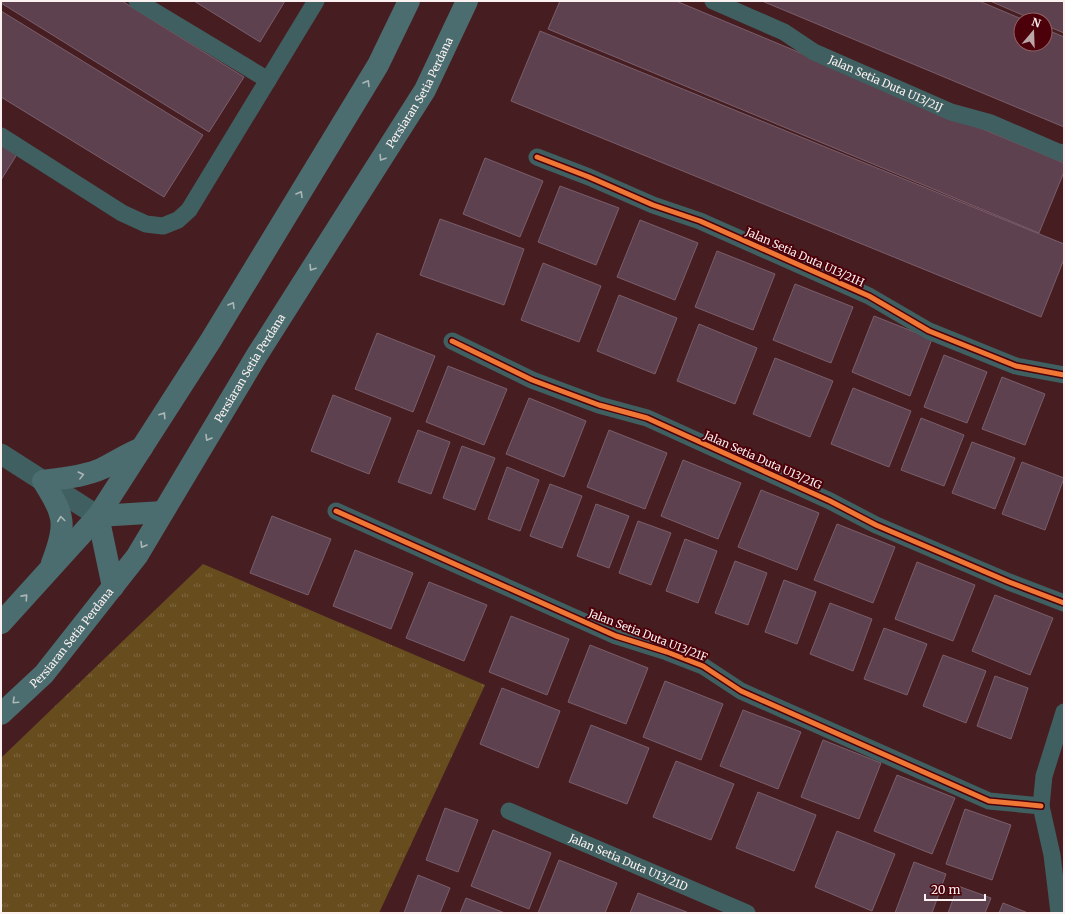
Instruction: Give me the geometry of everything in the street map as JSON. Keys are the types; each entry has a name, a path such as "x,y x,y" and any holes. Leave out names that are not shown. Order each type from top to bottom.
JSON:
{"main road":[{"path":"1,623 98,516 211,340 378,65 409,1"},
{"name":"Persiaran Setia Perdana","path":"1,714 44,674 137,556 257,355 425,90 467,1"},
{"path":"50,570 60,542 63,521 58,506 43,481 78,476 100,470 124,455 142,448"},
{"path":"98,516 163,512"},
{"path":"98,516 113,587"}],"street":[{"path":"137,1 268,80"},
{"path":"1,136 122,213 146,224 163,226 178,220 189,210 316,1"},
{"name":"Jalan Setia Duta U13/21J","path":"713,1 784,32 814,52 951,112 991,123 1058,152 1064,153"},
{"name":"Jalan Setia Duta U13/21H","path":"537,157 589,177 653,206 714,227 868,296 936,334 1016,366 1064,375"},
{"name":"Jalan Setia Duta U13/21G","path":"452,341 532,380 599,405 648,418 830,501 876,525 1009,582 1064,603"},
{"path":"1,454 98,516"},
{"name":"Jalan Setia Duta U13/21F","path":"336,511 616,636 668,652 702,666 741,691 989,800 1041,806"},
{"path":"1059,913 1052,855 1041,806 1044,776 1064,712"},
{"name":"Jalan Setia Duta U13/21D","path":"509,811 747,913"}],"green space":[{"path":"203,564 485,685 379,913 1,913 1,758"}],"building":[{"path":"1,1 122,1 244,77 209,132 1,3"},
{"path":"194,1 285,1 260,42"},
{"path":"560,1 676,1 1064,163 1064,172 1039,233 548,29"},
{"path":"762,1 979,1 1013,15 1013,52 1053,52 1053,32 1064,37 1064,127"},
{"path":"990,1 1064,1 1064,33 1053,28 1053,12 1015,12"},
{"path":"1,11 203,135 164,197 1,97"},
{"path":"540,31 1064,244 1064,259 1041,317 511,101"},
{"path":"1,140 19,151 1,180"},
{"path":"485,158 543,181 520,237 463,214"},
{"path":"560,186 619,208 596,265 538,242"},
{"path":"440,219 524,249 504,305 420,275"},
{"path":"640,220 698,243 675,300 617,277"},
{"path":"717,251 775,274 753,330 695,307"},
{"path":"543,263 601,286 579,342 521,320"},
{"path":"795,284 853,307 831,363 773,340"},
{"path":"619,295 677,318 655,374 597,351"},
{"path":"874,316 932,339 910,396 852,372"},
{"path":"699,324 757,348 735,404 677,381"},
{"path":"377,333 435,356 413,412 355,389"},
{"path":"944,355 987,372 967,423 924,407"},
{"path":"775,358 833,381 810,437 753,414"},
{"path":"448,366 507,389 484,445 426,422"},
{"path":"1002,377 1045,394 1025,445 982,429"},
{"path":"853,388 911,411 889,467 831,444"},
{"path":"333,395 391,418 369,474 311,451"},
{"path":"529,398 586,421 564,477 506,454"},
{"path":"921,418 964,435 944,486 901,470"},
{"path":"418,430 450,442 431,494 398,482"},
{"path":"609,430 667,453 645,509 587,487"},
{"path":"972,442 1015,458 995,509 952,493"},
{"path":"462,446 495,458 475,510 443,498"},
{"path":"683,460 741,483 718,539 661,516"},
{"path":"1022,462 1064,478 1045,530 1002,514"},
{"path":"507,467 539,480 520,531 488,519"},
{"path":"550,484 582,496 562,548 530,536"},
{"path":"761,490 819,513 797,570 738,547"},
{"path":"596,504 629,516 609,568 577,556"},
{"path":"272,516 331,539 308,595 250,573"},
{"path":"638,521 671,533 651,585 619,573"},
{"path":"837,524 895,547 873,603 814,580"},
{"path":"685,539 717,551 698,603 666,591"},
{"path":"355,550 413,573 391,629 333,606"},
{"path":"735,561 767,573 748,625 715,613"},
{"path":"917,562 975,585 953,641 895,619"},
{"path":"784,580 816,592 797,644 765,632"},
{"path":"429,582 487,605 464,661 406,638"},
{"path":"995,595 1053,618 1030,675 972,651"},
{"path":"830,603 872,619 853,671 810,654"},
{"path":"511,616 569,639 547,695 489,672"},
{"path":"884,628 927,644 907,695 864,679"},
{"path":"590,645 648,668 626,724 568,702"},
{"path":"943,655 986,671 966,723 923,706"},
{"path":"995,676 1028,688 1011,739 977,726"},
{"path":"665,681 723,704 701,760 643,737"},
{"path":"502,688 560,711 538,768 480,744"},
{"path":"743,710 801,732 778,789 720,766"},
{"path":"591,725 649,748 627,804 569,782"},
{"path":"823,740 881,763 859,819 801,797"},
{"path":"676,761 734,784 711,840 653,817"},
{"path":"897,775 955,798 932,854 874,831"},
{"path":"758,792 816,815 794,871 736,848"},
{"path":"445,808 478,820 458,872 426,860"},
{"path":"965,809 1011,825 992,880 946,864"},
{"path":"493,830 551,853 529,909 471,886"},
{"path":"837,831 895,854 872,911 815,887"},
{"path":"559,860 617,883 605,913 538,913"},
{"path":"914,862 946,874 932,913 895,913"},
{"path":"418,875 450,888 440,913 404,913"},
{"path":"958,886 991,898 985,913 948,913"},
{"path":"638,893 689,913 630,913"},
{"path":"466,898 505,913 460,913"},
{"path":"1003,903 1028,913 999,913"}],"cycle path":[{"path":"537,157 589,177 653,205 700,221 869,296 929,331 1016,366 1064,375"},
{"path":"452,341 532,380 599,405 647,418 830,501 876,525 1009,582 1064,603"},
{"path":"336,511 616,636 667,652 703,666 741,691 989,801 1041,806"}]}
